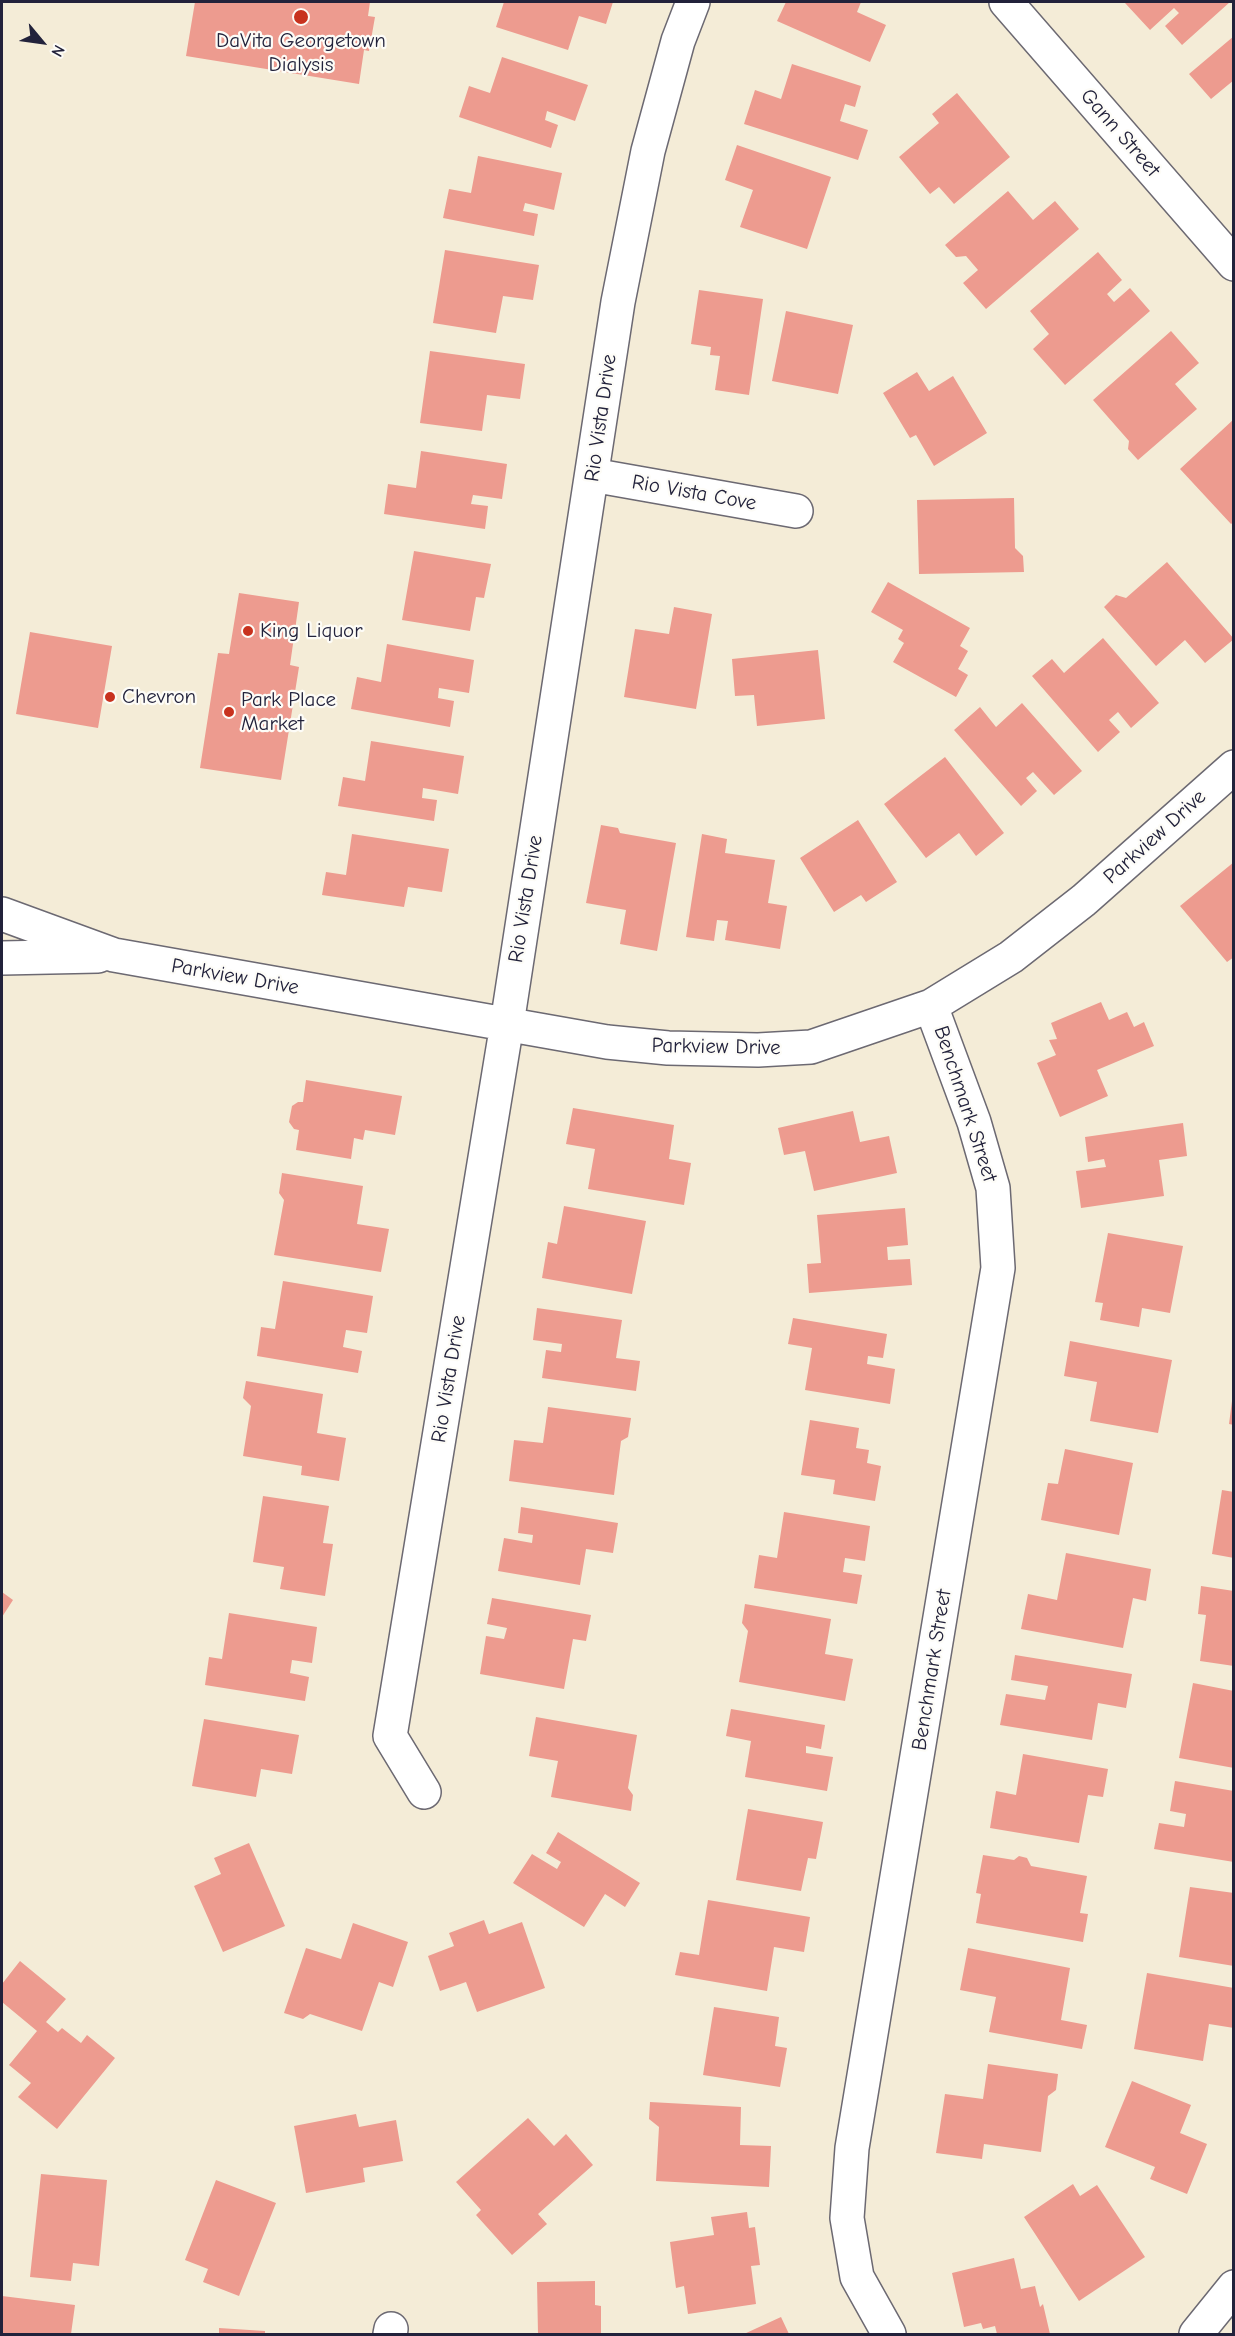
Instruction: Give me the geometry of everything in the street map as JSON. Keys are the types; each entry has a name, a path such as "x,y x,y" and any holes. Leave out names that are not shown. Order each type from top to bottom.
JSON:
{"street":[{"name":"Rio Vista Drive","path":"424,1792 390,1736 507,1024 618,302 648,151 678,42 693,2"},
{"name":"Gann Street","path":"1006,2 1233,264"},
{"name":"Rio Vista Cove","path":"592,475 796,511"},
{"name":"Parkview Drive","path":"2,914 114,955 607,1042 668,1048 758,1050 811,1047 931,1006 1011,957 1084,900 1233,767"},
{"name":"Parkview Drive","path":"2,958 114,955"},
{"name":"Benchmark Street","path":"889,2334 857,2277 847,2218 852,2148 999,1268 993,1188 974,1122 931,1006"},
{"path":"1196,2334 1233,2287"}],"building":[{"path":"195,2 370,2 368,16 375,17 369,51 364,50 359,84 186,56"},
{"path":"504,2 613,2 606,24 579,16 568,50 496,27"},
{"path":"786,2 861,2 857,12 886,25 870,62 777,21"},
{"path":"1126,2 1230,2 1182,45 1165,26 1179,13 1174,8 1150,30"},
{"path":"1234,36 1234,80 1211,99 1189,74"},
{"path":"502,57 588,85 575,121 547,111 545,120 558,125 551,148 459,117 469,86 490,93"},
{"path":"792,64 861,86 855,107 845,104 840,121 868,130 858,160 744,124 755,90 781,99"},
{"path":"957,93 1010,157 954,204 939,187 930,194 899,157 939,123 932,114"},
{"path":"737,145 831,177 807,249 740,227 753,190 725,180"},
{"path":"478,156 562,173 554,210 525,203 523,211 538,214 534,236 443,218 449,189 471,193"},
{"path":"1008,191 1033,220 1055,201 1079,229 986,309 963,283 978,270 966,256 956,257 945,245"},
{"path":"445,250 539,265 533,300 503,296 496,333 433,323"},
{"path":"1098,252 1122,280 1107,294 1114,302 1130,288 1150,311 1065,385 1033,349 1049,334 1030,311"},
{"path":"699,290 763,299 749,395 715,390 720,356 710,355 711,347 691,344"},
{"path":"786,311 853,325 838,394 772,381"},
{"path":"1171,331 1199,363 1175,384 1197,409 1138,460 1128,449 1129,441 1093,400"},
{"path":"430,351 525,364 520,399 487,395 482,431 420,423"},
{"path":"917,372 929,391 953,376 987,433 934,466 916,435 910,438 883,393"},
{"path":"1234,419 1234,522 1231,524 1180,469"},
{"path":"421,451 507,464 502,499 473,495 471,504 488,506 485,529 384,514 388,484 416,488"},
{"path":"1014,498 1015,548 1023,556 1024,572 919,574 917,500"},
{"path":"414,551 491,564 484,598 476,597 470,631 402,620"},
{"path":"1167,562 1234,639 1205,663 1185,640 1156,666 1104,607 1116,595 1126,598"},
{"path":"888,582 970,628 960,646 968,651 958,669 968,675 956,697 893,662 904,643 898,639 903,630 871,612"},
{"path":"239,593 299,602 290,665 299,667 281,780 200,768 218,653 229,654"},
{"path":"674,607 712,614 696,709 624,697 635,629 669,634"},
{"path":"30,632 112,646 98,728 16,714"},
{"path":"1103,638 1159,703 1131,728 1118,712 1109,720 1120,732 1098,752 1032,676 1052,659 1064,673"},
{"path":"387,644 474,660 469,693 439,688 438,698 454,701 450,727 351,709 357,677 381,682"},
{"path":"818,650 825,719 757,726 754,695 735,696 732,659"},
{"path":"1022,703 1082,771 1054,795 1033,772 1026,778 1037,791 1021,806 954,730 980,707 996,727"},
{"path":"371,741 464,756 458,794 423,788 422,798 437,800 434,821 338,806 343,777 365,781"},
{"path":"945,757 1004,833 976,856 959,833 926,858 884,804"},
{"path":"858,820 897,882 866,902 861,895 834,912 800,858"},
{"path":"601,825 618,828 620,833 676,843 657,951 620,944 626,910 586,903"},
{"path":"352,834 449,849 442,892 408,887 404,907 322,895 326,872 346,875"},
{"path":"702,834 727,839 725,853 775,860 768,903 787,906 780,949 725,940 728,921 717,920 714,941 686,937"},
{"path":"1234,862 1234,957 1227,962 1180,906"},
{"path":"1101,1002 1109,1020 1127,1012 1134,1027 1144,1022 1154,1046 1097,1070 1108,1096 1060,1117 1037,1063 1056,1055 1049,1040 1057,1039 1051,1023"},
{"path":"306,1080 402,1096 395,1135 365,1130 363,1140 354,1138 351,1159 296,1150 299,1130 294,1129 289,1122 292,1106 303,1102"},
{"path":"573,1108 674,1125 669,1159 691,1163 684,1205 588,1189 595,1149 566,1144"},
{"path":"853,1111 860,1142 889,1136 897,1173 814,1191 805,1151 784,1155 778,1128"},
{"path":"1183,1123 1187,1156 1159,1160 1164,1196 1081,1208 1076,1171 1106,1167 1104,1159 1088,1162 1085,1137"},
{"path":"282,1173 363,1186 357,1224 389,1229 381,1272 274,1255 284,1200 279,1193"},
{"path":"564,1206 646,1221 632,1294 542,1278 548,1242 557,1244"},
{"path":"905,1208 908,1245 887,1247 888,1260 910,1259 912,1285 809,1293 807,1264 821,1263 817,1215"},
{"path":"1108,1233 1183,1246 1170,1313 1142,1308 1139,1327 1100,1320 1103,1303 1095,1302"},
{"path":"283,1281 373,1296 367,1333 346,1330 343,1347 362,1351 358,1373 257,1356 261,1327 275,1329"},
{"path":"537,1308 622,1320 616,1358 640,1361 636,1391 542,1378 546,1350 561,1352 562,1344 533,1340"},
{"path":"793,1318 887,1334 883,1358 868,1356 867,1364 895,1369 890,1404 805,1390 812,1348 788,1344"},
{"path":"1070,1341 1172,1360 1158,1433 1090,1421 1097,1382 1064,1376"},
{"path":"246,1381 323,1394 317,1433 346,1438 339,1481 301,1475 302,1466 243,1456 251,1406 243,1398"},
{"path":"1232,1401 1234,1401 1234,1425 1229,1424"},
{"path":"548,1407 631,1418 628,1437 621,1441 614,1495 509,1481 514,1440 543,1443"},
{"path":"810,1420 859,1428 856,1448 869,1450 867,1463 881,1466 875,1501 833,1494 835,1480 801,1475"},
{"path":"1065,1449 1133,1463 1119,1535 1041,1520 1048,1483 1058,1484"},
{"path":"1222,1490 1234,1492 1234,1558 1212,1554"},
{"path":"263,1496 329,1506 323,1543 333,1544 325,1596 280,1589 284,1567 253,1562"},
{"path":"521,1507 618,1523 613,1553 586,1549 580,1585 498,1571 504,1538 532,1543 533,1535 518,1533"},
{"path":"784,1512 870,1526 865,1561 845,1558 843,1572 862,1575 857,1604 754,1588 759,1555 777,1558"},
{"path":"1066,1553 1151,1569 1146,1601 1133,1598 1123,1648 1021,1629 1028,1594 1057,1600"},
{"path":"1201,1586 1234,1591 1234,1666 1200,1661 1206,1615 1198,1614"},
{"path":"2,1592 13,1600 2,1617"},
{"path":"492,1598 591,1615 586,1641 573,1639 564,1689 480,1674 486,1636 504,1639 507,1628 487,1624"},
{"path":"745,1604 831,1619 825,1654 853,1659 845,1701 739,1682 748,1631 742,1623"},
{"path":"229,1613 317,1627 312,1663 292,1660 290,1673 309,1677 305,1701 205,1685 209,1657 222,1659"},
{"path":"1015,1655 1132,1674 1126,1708 1098,1703 1092,1740 1000,1725 1006,1694 1045,1700 1048,1686 1011,1680"},
{"path":"1193,1683 1234,1691 1234,1768 1179,1758"},
{"path":"731,1709 825,1725 821,1749 806,1746 806,1753 833,1757 827,1791 745,1777 751,1741 726,1736"},
{"path":"536,1717 637,1735 628,1788 633,1795 631,1811 551,1797 558,1761 529,1756"},
{"path":"204,1719 299,1735 292,1774 261,1769 256,1797 192,1786"},
{"path":"1023,1754 1108,1769 1103,1797 1088,1795 1079,1843 990,1828 996,1791 1016,1795"},
{"path":"1175,1781 1234,1791 1234,1862 1154,1849 1159,1823 1184,1827 1186,1814 1170,1811"},
{"path":"748,1809 823,1822 816,1859 808,1858 801,1891 736,1880"},
{"path":"558,1832 640,1883 625,1907 605,1894 584,1927 513,1883 532,1854 557,1869 561,1862 546,1853"},
{"path":"249,1843 285,1926 223,1952 194,1886 221,1874 214,1858"},
{"path":"983,1855 1014,1860 1019,1856 1027,1858 1031,1866 1087,1876 1080,1913 1088,1914 1083,1942 976,1923 981,1894 976,1893"},
{"path":"1190,1887 1234,1893 1234,1966 1179,1957"},
{"path":"708,1900 810,1917 804,1952 774,1947 767,1991 675,1975 680,1952 699,1955"},
{"path":"484,1920 489,1934 522,1922 545,1988 477,2012 466,1982 440,1991 428,1956 454,1946 449,1933"},
{"path":"353,1923 408,1942 393,1987 379,1982 362,2031 310,2014 303,2019 284,2013 306,1948 341,1959"},
{"path":"968,1948 1070,1968 1061,2020 1087,2025 1082,2049 989,2032 996,1997 960,1990"},
{"path":"20,1961 66,1999 46,2022 58,2032 62,2028 81,2043 87,2035 115,2058 57,2129 18,2097 31,2083 9,2065 37,2031 2,2002 2,1984"},
{"path":"1147,1973 1234,1988 1234,2028 1209,2024 1203,2061 1134,2049"},
{"path":"714,2007 779,2017 775,2046 787,2048 780,2087 703,2075"},
{"path":"988,2064 1058,2074 1056,2090 1048,2096 1041,2152 984,2144 982,2159 936,2153 945,2094 983,2099"},
{"path":"1132,2081 1191,2105 1180,2133 1207,2144 1187,2194 1150,2179 1155,2167 1105,2147"},
{"path":"650,2102 741,2107 740,2145 771,2146 769,2187 656,2181 659,2127 649,2119"},
{"path":"356,2114 359,2127 396,2120 403,2161 363,2168 365,2182 306,2193 294,2126"},
{"path":"528,2118 554,2146 566,2134 593,2165 538,2214 547,2224 512,2255 476,2215 481,2210 456,2182"},
{"path":"41,2174 107,2180 99,2266 73,2263 71,2281 30,2277"},
{"path":"216,2180 276,2203 239,2296 203,2282 208,2269 185,2260"},
{"path":"1073,2184 1080,2196 1097,2185 1145,2257 1079,2301 1024,2217"},
{"path":"747,2212 749,2228 755,2227 760,2265 751,2266 756,2304 688,2314 684,2286 676,2288 670,2242 714,2235 711,2217"},
{"path":"1014,2258 1021,2289 1035,2286 1040,2307 1043,2304 1050,2334 997,2334 995,2326 983,2329 981,2323 964,2327 952,2273"},
{"path":"595,2281 595,2305 601,2306 601,2334 538,2334 537,2282"},
{"path":"2,2296 75,2305 71,2334 2,2334"},
{"path":"781,2317 789,2334 744,2334"},
{"path":"219,2328 265,2331 265,2334 219,2334"}],"place":[{"name":"DaVita Georgetown Dialysis","path":"301,17"},
{"name":"King Liquor","path":"248,631"},
{"name":"Chevron","path":"110,697"},
{"name":"Park Place Market","path":"229,712"}]}
